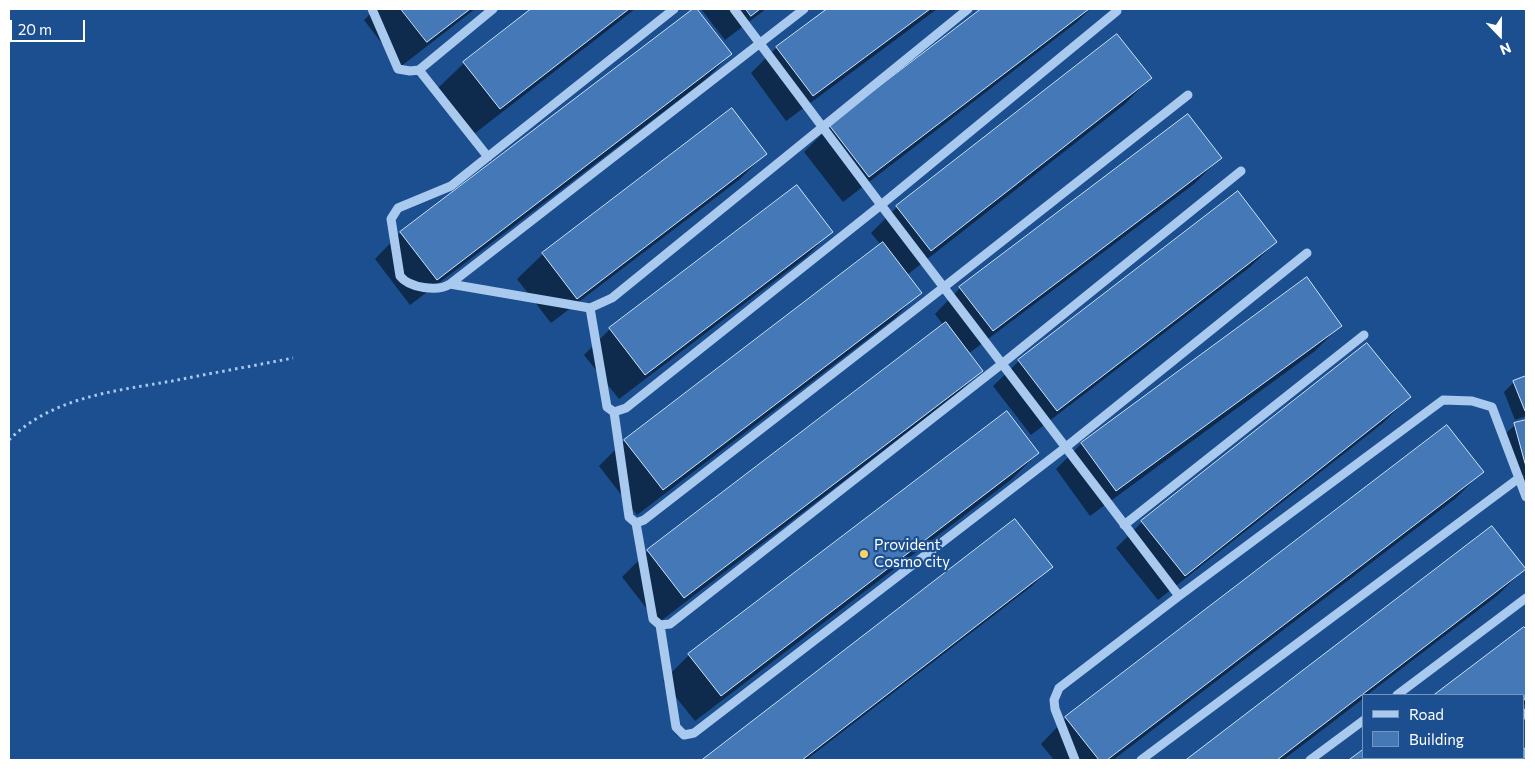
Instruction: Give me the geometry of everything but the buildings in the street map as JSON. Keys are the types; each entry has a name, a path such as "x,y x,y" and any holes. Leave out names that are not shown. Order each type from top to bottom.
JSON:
{"street":[{"path":"372,9 398,69 410,71 419,70 494,9"},
{"path":"674,9 451,186 398,208 394,212 392,219 400,276 404,282 438,289 450,284 804,9"},
{"path":"734,9 1179,596"},
{"path":"450,284 590,308 612,298 968,9"},
{"path":"614,412 626,408 881,204 1116,11"},
{"path":"419,70 488,157"},
{"path":"636,523 644,520 1188,95"},
{"path":"660,625 670,624 1003,363 1241,171"},
{"path":"590,308 607,407 614,412 628,517 636,523 653,619 660,625 676,727 684,736 694,733 702,727 1066,446 1306,253"},
{"path":"1124,525 1364,335"},
{"path":"1075,760 1055,709 1054,700 1059,688 1179,596 1443,400 1472,401 1492,407 1526,497"},
{"path":"1141,760 1519,478"},
{"path":"1398,694 1526,598"},
{"path":"1310,760 1362,721"}],"path":[{"path":"9,440 21,427 57,407 94,395 293,358"}],"place":[{"name":"Provident Cosmo city","path":"864,554"}]}
